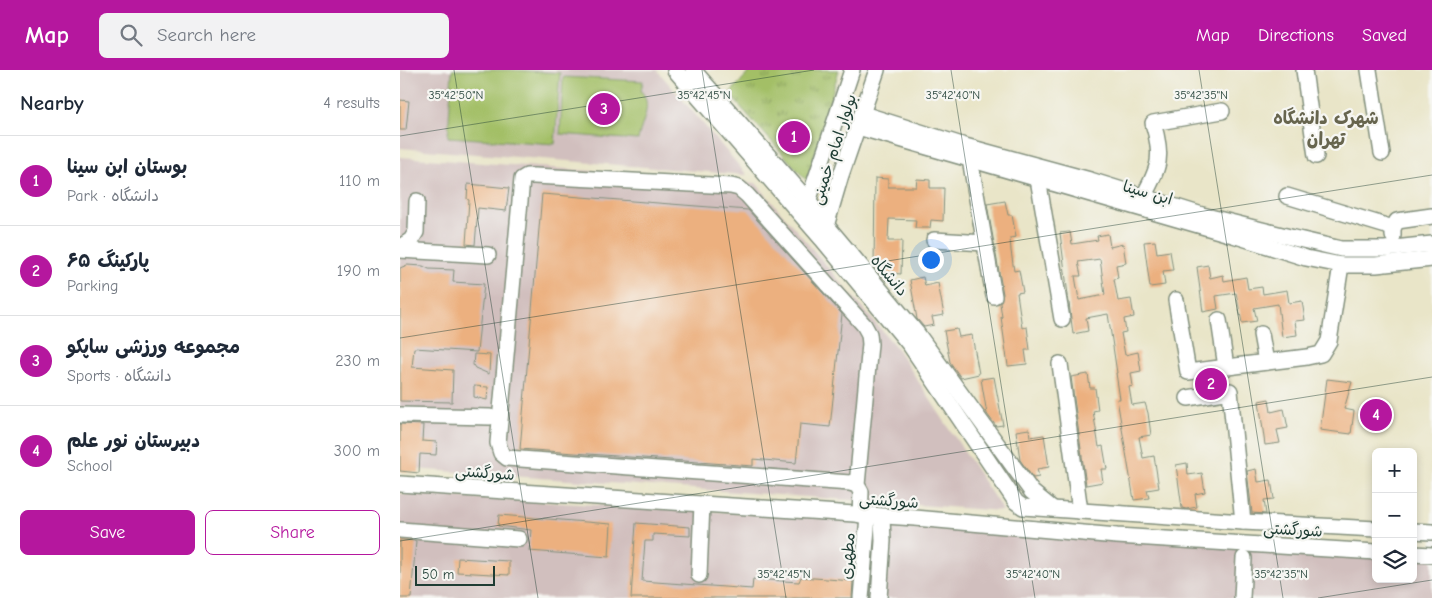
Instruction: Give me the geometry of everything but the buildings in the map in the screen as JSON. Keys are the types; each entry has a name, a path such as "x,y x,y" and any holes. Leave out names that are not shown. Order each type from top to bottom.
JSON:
{"street":[{"name":"دانشگاه","path":"675,70 802,216 824,233 916,332 1032,492 1053,509"},
{"name":"دانشگاه","path":"693,70 809,202 824,233 910,345 1016,502 1023,507 1053,509"},
{"name":"بولوار امام خمینی","path":"802,216 809,202 852,70"},
{"name":"بولوار امام خمینی","path":"824,233 841,175 877,70"},
{"path":"1304,70 1316,156"},
{"path":"1369,70 1382,153"},
{"path":"1143,197 1154,177 1160,157 1153,123 1222,111"},
{"name":"ابن سینا","path":"860,120 970,159 1306,258 1341,264 1376,265 1432,259"},
{"name":"ابن سینا","path":"860,120 1143,197 1202,215 1341,249 1394,248 1432,244"},
{"path":"970,159 994,296"},
{"path":"857,485 507,458 501,453 498,443 522,179 527,176 534,176 731,186 739,188 747,194 864,325 869,334 870,344 857,485 883,541 879,598"},
{"path":"1038,179 1062,320"},
{"path":"1286,196 1393,228"},
{"path":"400,249 414,237 416,232 417,201"},
{"path":"1394,248 1393,228 1396,221 1432,216"},
{"path":"934,240 984,242"},
{"path":"400,249 488,254"},
{"path":"1176,300 1188,372 1321,354 1329,341 1341,264"},
{"path":"1219,320 1226,367"},
{"path":"1261,334 1266,362"},
{"path":"1060,364 1080,511"},
{"path":"1188,398 1230,392 1243,522"},
{"path":"400,415 490,417"},
{"name":"شورگشتی","path":"400,484 870,516 1117,536 1372,552"},
{"path":"699,575 702,504"},
{"path":"1053,509 1372,529"},
{"name":"مطهری","path":"861,598 870,516"},
{"path":"400,530 519,540"},
{"path":"1417,531 1432,532"},
{"path":"1417,554 1432,555"},
{"path":"1242,598 1244,558"}],"shaded area":[{"path":"400,70 657,70 747,175 400,148"},
{"path":"400,157 756,183 896,347 1003,511 400,468"},
{"path":"400,494 1372,548 1372,583 1417,583 1417,550 1432,551 1432,598 400,598"}],"green space":[{"path":"452,70 511,70 560,73 555,144 448,137"},
{"path":"751,70 839,70 807,181 729,94"},
{"path":"563,77 643,81 641,91 645,97 646,109 638,140 560,134"}],"place":[{"name":"مجموعه ورزشی ساپکو","path":"604,109"},
{"name":"بوستان ابن سینا","path":"794,137"},
{"name":"پارکینگ ۶۵","path":"1211,384"},
{"name":"دبیرستان نور علم","path":"1376,415"}],"district":[{"name":"شهرک دانشگاه تهران","path":"1326,128"}]}
